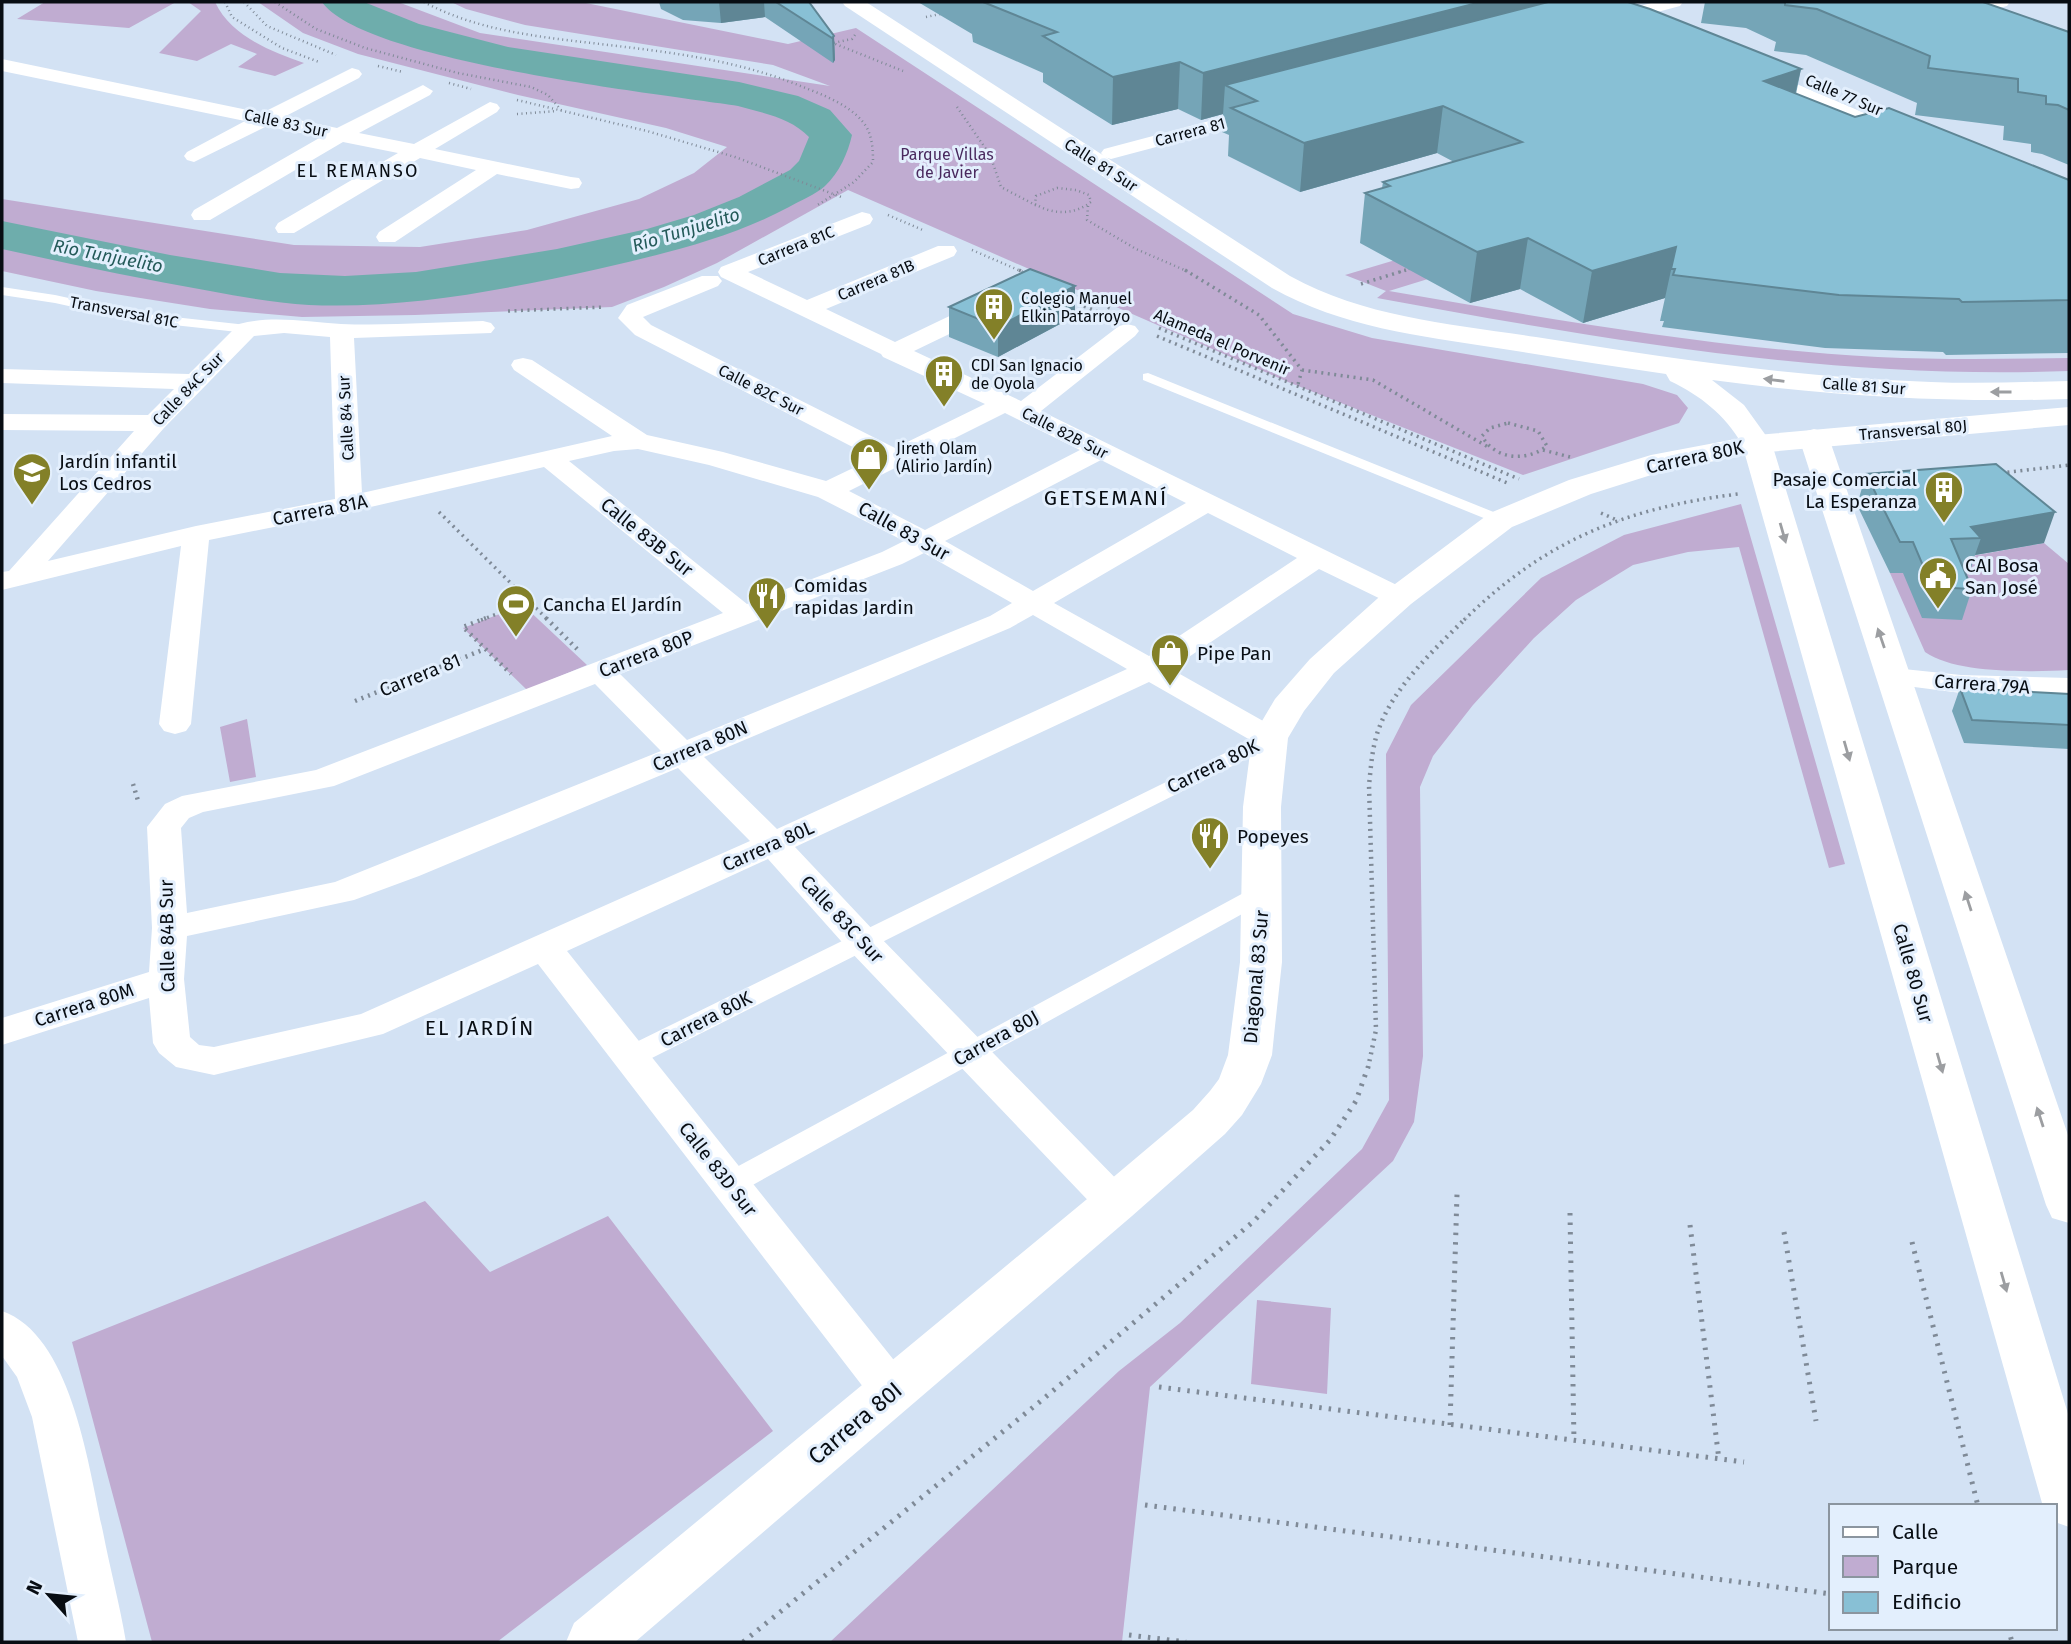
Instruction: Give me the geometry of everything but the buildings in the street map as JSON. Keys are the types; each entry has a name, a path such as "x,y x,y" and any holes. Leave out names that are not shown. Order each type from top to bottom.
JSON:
{"street":[{"name":"Calle 81 Sur","path":"852,2 1304,296 1327,306 1438,330 1659,365 1782,381 1952,392 2069,390"},
{"name":"Calle 81 Sur","path":"876,2 1347,303 1358,314"},
{"path":"1587,2 1627,10 1667,29"},
{"path":"1587,26 1627,10 1674,2"},
{"path":"1962,28 1931,16 2001,2"},
{"name":"Calle 77 Sur","path":"1735,58 1923,137"},
{"name":"Calle 83 Sur","path":"2,65 571,183"},
{"path":"194,156 352,74"},
{"path":"202,215 340,135 423,91"},
{"name":"Carrera 81","path":"1111,153 1287,106"},
{"path":"286,228 491,108"},
{"path":"387,237 494,167"},
{"name":"Carrera 81C","path":"630,318 635,310 862,219"},
{"name":"Carrera 81B","path":"805,309 941,243"},
{"name":"Calle 82B Sur","path":"719,277 805,309 1399,597"},
{"path":"892,352 1037,282"},
{"name":"Calle 82C Sur","path":"630,318 643,330 894,458"},
{"path":"828,491 894,458 1014,408 1125,322"},
{"path":"247,329 293,326 342,331 483,328"},
{"name":"Calle 84C Sur","path":"11,578 155,423 247,329"},
{"name":"Calle 84 Sur","path":"342,331 349,504"},
{"name":"Calle 83 Sur","path":"523,365 638,441 714,458 828,491 925,541 1270,738"},
{"name":"Calle 81 Sur","path":"1659,365 1715,394 1743,420 1757,444"},
{"path":"2,376 195,382"},
{"name":"Transversal 80J","path":"1757,444 2069,416"},
{"path":"2,422 155,423"},
{"path":"1814,438 2061,1159 2069,1205"},
{"name":"Carrera 81A","path":"11,578 196,534 349,504 614,443 638,441"},
{"name":"Carrera 80K","path":"630,1057 1270,738 1288,707 1322,666 1399,597 1500,520 1558,495 1662,462 1757,444"},
{"name":"Calle 80 Sur","path":"1757,444 2069,1503"},
{"name":"Carrera 80P","path":"177,811 194,803 323,779 744,616 892,558 1099,451"},
{"name":"Calle 83B Sur","path":"550,458 744,616"},
{"name":"Carrera 80N","path":"170,928 342,892 682,754 1000,622 1206,503"},
{"path":"175,724 196,534"},
{"name":"Carrera 80L","path":"190,1057 214,1061 370,1025 773,844 1149,670 1317,557"},
{"name":"Calle 83C Sur","path":"600,672 773,844 862,941 1115,1203"},
{"name":"Carrera 79A","path":"1894,677 1961,684 2069,687"},
{"name":"Diagonal 83 Sur","path":"1115,1203 1209,1122 1239,1084 1250,1055 1261,962 1262,807 1270,738"},
{"name":"Calle 84B Sur","path":"177,811 164,827 170,928 166,979 172,1042 190,1057"},
{"name":"Carrera 80J","path":"730,1184 1262,892"},
{"name":"Calle 83D Sur","path":"544,946 893,1392"},
{"name":"Carrera 80M","path":"2,1032 166,979"},
{"name":"Carrera 80I","path":"594,1642 1115,1203"},
{"path":"6,1337 41,1382 60,1441 103,1642"}],"lane":[{"name":"Transversal 81C","path":"2,291 55,299 136,317 247,329"},
{"path":"1148,377 1500,520"}],"path":[{"path":"225,2 232,17 282,48 352,74"},
{"path":"275,2 316,29 365,48 458,74 531,87 548,95 561,111 516,114 491,108"},
{"path":"424,2 439,11 480,24 571,40 702,57 761,71 799,84 835,101 863,121 873,140 873,162 854,182 807,212"},
{"path":"905,21 946,13"},
{"path":"856,28 852,39 833,43 910,75"},
{"path":"951,102 960,110 990,155 1001,187 1039,207 1064,212 1088,206"},
{"path":"736,157 850,200"},
{"path":"1039,207 1035,204 1036,196 1057,188 1083,192 1091,199 1087,220 1136,248 1197,275 1259,315 1302,370 1373,380 1472,439 1489,447 1516,456 1536,454 1548,446 1544,435 1529,426 1508,423 1498,424 1485,431 1484,442 1489,447"},
{"path":"887,215 941,243"},
{"path":"971,250 1125,322"},
{"path":"1330,294 1422,265"},
{"path":"1071,300 1520,488"},
{"name":"Alameda el Porvenir","path":"1153,326 1620,521"},
{"path":"1296,393 1302,370"},
{"path":"1544,450 1578,460"},
{"path":"416,489 600,672"},
{"path":"529,602 463,628 535,697"},
{"name":"Carrera 81","path":"355,701 485,649"},
{"path":"1450,1425 1457,1194"},
{"path":"1570,1213 1574,1441"},
{"path":"1690,1225 1719,1460"},
{"path":"1784,1232 1816,1420"},
{"path":"1912,1242 1978,1504"},
{"path":"1158,1387 1744,1462"},
{"path":"1144,1505 1829,1594"},
{"path":"743,1642 758,1629"},
{"path":"1129,1635 1186,1642"}],"green space":[{"path":"45,2 176,2 129,28 17,19"},
{"path":"188,2 215,2 222,14 241,33 265,47 304,63 275,76 238,67 257,54 231,44 197,61 159,53 201,11"},
{"name":"Parque Villas de Javier","path":"258,2 398,2 480,33 830,86 773,65 525,25 466,9 451,2 581,2 788,44 856,28 1293,314 1372,338 1643,384 1677,395 1688,408 1679,423 1523,475 1288,382 848,190 717,263 612,307 302,317 210,309 96,291 2,271 2,199 294,245 420,247 527,230 639,199 694,173 727,147 666,128 518,95 358,54 303,33"},
{"path":"1832,130 1862,145 1389,291 1694,340 1817,353 1902,358 2069,358 2069,371 1895,369 1722,354 1377,298 1386,291 1345,275"},
{"path":"1741,504 1845,864 1829,868 1739,547 1688,552 1633,565 1576,600 1534,638 1473,705 1433,756 1420,787 1423,1056 1414,1122 1393,1161 1150,1387 1122,1642 830,1642 1119,1371 1180,1323 1362,1149 1389,1100 1386,754 1411,705 1541,578 1624,535"},
{"path":"2044,543 2069,564 2069,670 2015,671 1974,668 1939,659 1925,652 1890,573 1970,569 1961,558"},
{"name":"Cancha El Jardín","path":"523,605 587,665 527,690 463,628"},
{"path":"247,719 256,777 230,782 220,727"},
{"path":"425,1201 490,1272 608,1216 773,1431 497,1642 152,1642 72,1342"},
{"path":"1257,1300 1331,1308 1327,1394 1251,1384"}],"waterway":[{"name":"Río Tunjuelito","path":"2,235 280,288 380,290 451,283 616,251 710,225 755,207 805,180 820,163 831,135 815,119 783,105 739,94 506,59 405,32 354,12 341,2"}],"place":[{"name":"Colegio Manuel Elkin Patarroyo","path":"994,341"},
{"name":"CDI San Ignacio de Oyola","path":"944,408"},
{"name":"Jireth Olam (Alirio Jardín)","path":"869,491"},
{"name":"Jardín infantil Los Cedros","path":"32,506"},
{"name":"Pasaje Comercial La Esperanza","path":"1944,524"},
{"name":"CAI Bosa San José","path":"1938,610"},
{"name":"Comidas rapidas Jardin","path":"767,630"},
{"name":"Cancha El Jardín","path":"516,638"},
{"name":"Pipe Pan","path":"1170,687"},
{"name":"Popeyes","path":"1210,870"}],"district":[{"name":"EL REMANSO","path":"358,171"},
{"name":"GETSEMANÍ","path":"1106,498"},
{"name":"EL JARDÍN","path":"480,1028"}]}
